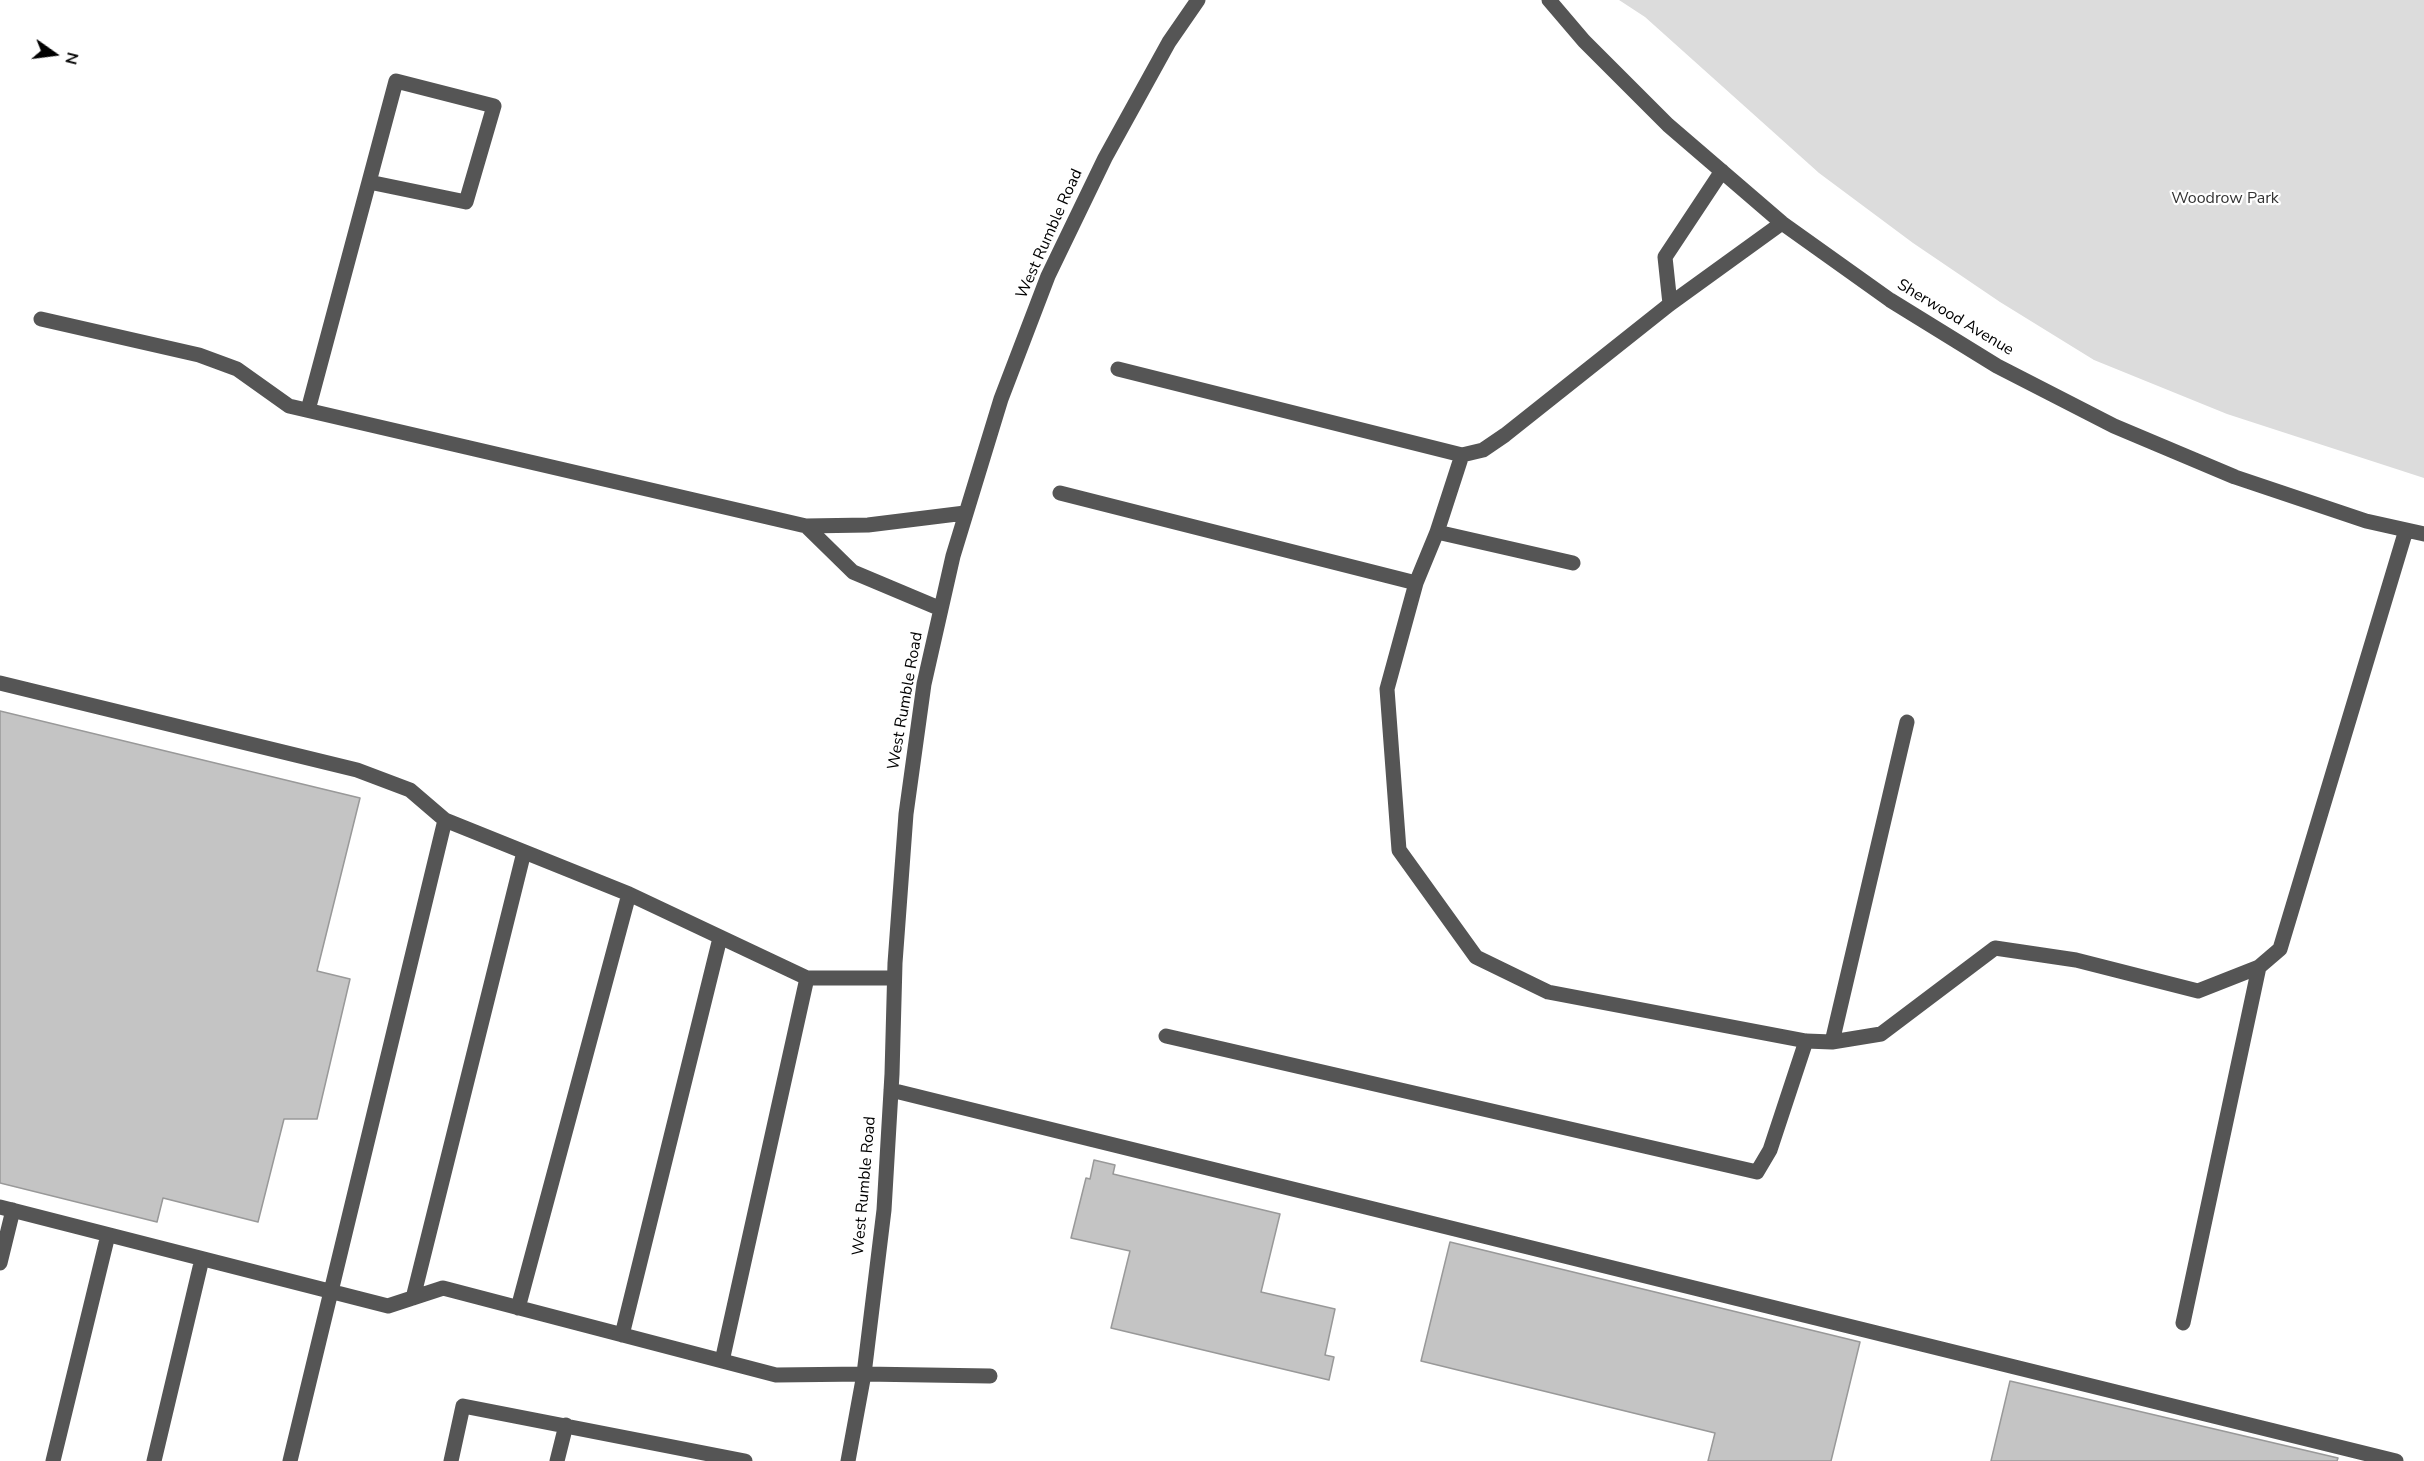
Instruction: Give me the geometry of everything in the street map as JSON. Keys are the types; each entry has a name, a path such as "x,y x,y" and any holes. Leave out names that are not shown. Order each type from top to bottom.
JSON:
{"street":[{"name":"West Rumble Road","path":"848,1461 864,1374 884,1210 891,1090 894,978 906,814 924,684 953,556 1000,399 1048,276 1105,158 1169,42 1198,0"},
{"name":"Sherwood Avenue","path":"1549,0 1584,41 1668,125 1782,223 1890,300 1998,366 2114,426 2235,477 2366,521 2424,534"},
{"path":"308,410 396,81 494,106 466,202 369,182"},
{"path":"1670,304 1665,257 1722,171"},
{"path":"1118,369 1462,455 1483,450 1505,435 1670,304 1782,223"},
{"path":"41,319 199,355 237,369 289,406 806,526 868,525 965,513"},
{"path":"1462,455 1437,532 1416,583 1387,689 1400,850 1476,957 1548,992 1806,1041 1832,1042 1881,1034 1995,948 2076,960 2198,991 2259,967 2280,949 2406,530"},
{"path":"1060,493 1416,583"},
{"path":"806,526 853,572 941,609"},
{"path":"1437,532 1573,563"},
{"path":"0,682 357,770 410,790 445,820 629,894 807,978 894,978"},
{"path":"1832,1042 1907,722"},
{"path":"290,1461 445,820"},
{"path":"413,1298 524,852"},
{"path":"518,1308 629,894"},
{"path":"622,1335 720,938"},
{"path":"2183,1323 2259,967"},
{"path":"722,1361 807,978"},
{"path":"1166,1036 1757,1172 1770,1150 1806,1041"},
{"path":"891,1090 2396,1461"},
{"path":"0,1263 7,1208 388,1306 443,1288 776,1376 864,1374 990,1376"},
{"path":"53,1461 108,1235"},
{"path":"153,1461 202,1259"},
{"path":"451,1461 463,1406 745,1461"},
{"path":"557,1461 566,1425"}],"green space":[{"name":"Woodrow Park","path":"1619,0 2424,0 2424,478 2227,414 2094,360 2000,302 1913,243 1819,173 1645,17"}],"building":[{"path":"0,711 360,798 317,971 350,979 317,1119 284,1119 258,1222 163,1198 157,1222 0,1183"},
{"path":"1094,1160 1115,1165 1113,1174 1280,1214 1261,1292 1335,1309 1325,1355 1334,1357 1329,1380 1111,1328 1130,1251 1071,1238 1086,1178 1090,1179"},
{"path":"1450,1242 1860,1342 1831,1461 1708,1461 1715,1433 1421,1361"},
{"path":"2010,1381 2338,1458 2337,1461 1991,1461"}]}
